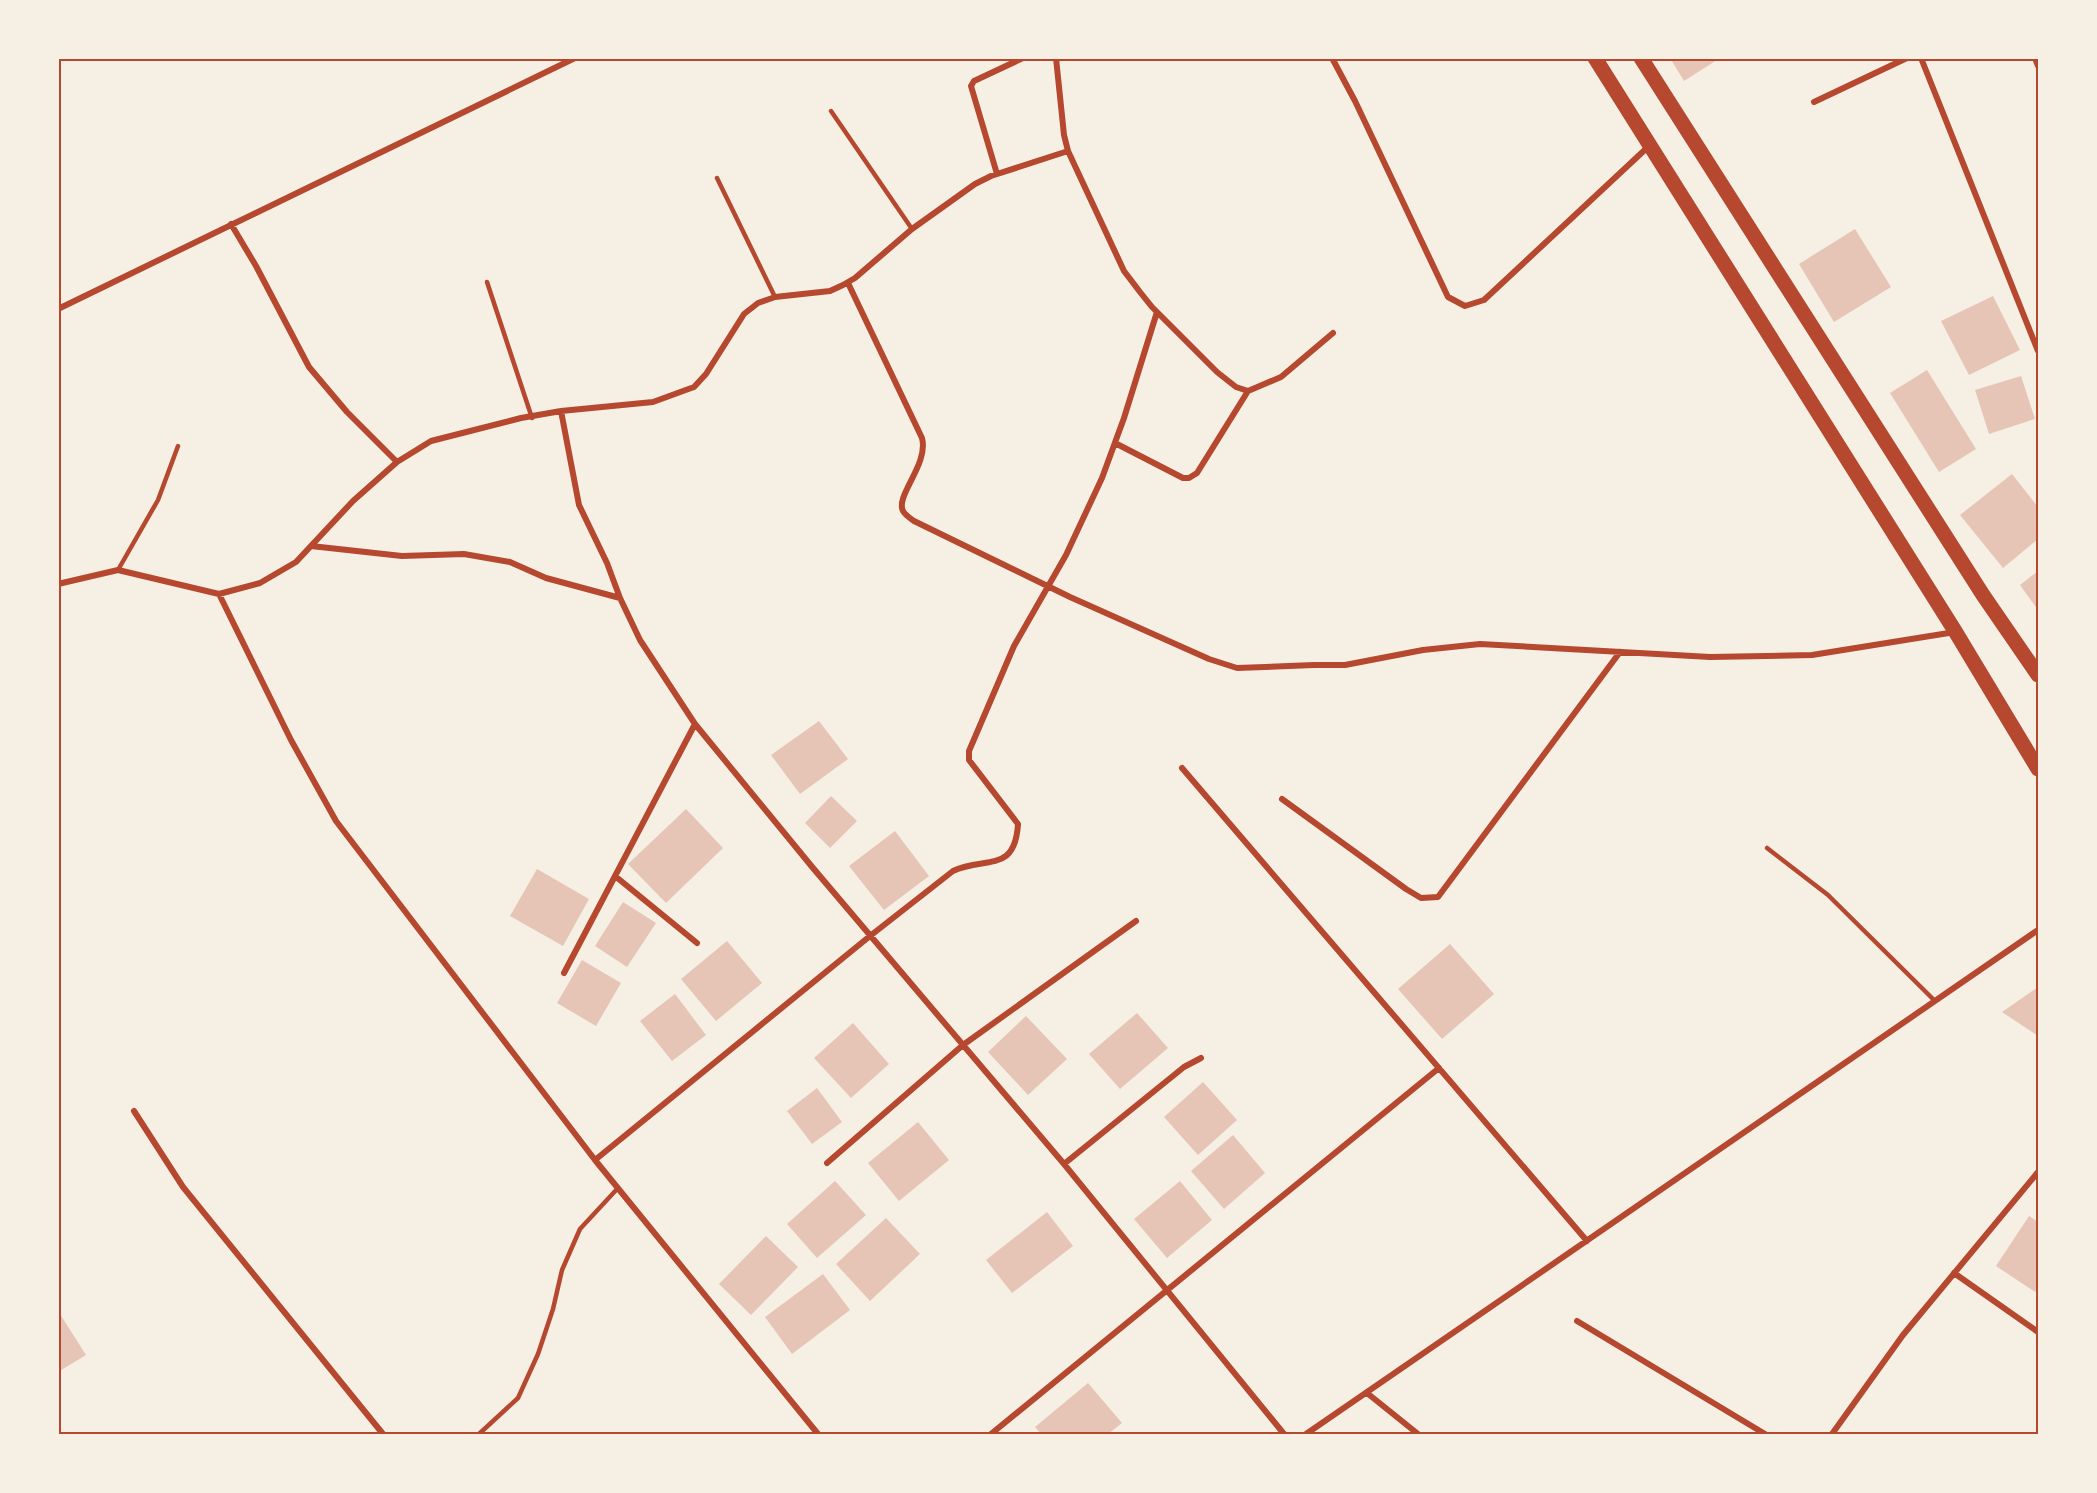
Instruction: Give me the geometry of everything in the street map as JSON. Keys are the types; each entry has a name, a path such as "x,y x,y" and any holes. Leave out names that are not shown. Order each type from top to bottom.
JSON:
{"main road":[{"path":"1595,58 2038,768"},
{"path":"1641,58 1977,586 2038,675"}],"street":[{"path":"58,309 575,58"},
{"path":"997,174 971,86 974,81 1023,58"},
{"path":"1056,58 1064,135 1068,152 1124,272 1157,312 1217,372 1236,387 1248,391"},
{"path":"1332,58 1355,101 1448,297 1464,306 1484,300 1649,146"},
{"path":"1814,102 1907,58"},
{"path":"1921,58 2038,351"},
{"path":"2035,58 2038,66"},
{"path":"58,584 118,570 219,594 260,583 296,562 353,501 397,462 431,441 520,418 532,418 561,411 653,402 694,387 706,374 744,314 758,303 775,297 830,291 848,282 912,229 975,184 997,174 1068,152"},
{"path":"231,224 256,266 309,367 347,412 397,462"},
{"path":"848,282 925,447 923,457 903,498 901,506 903,513 1048,586 1209,659 1237,668 1345,665 1423,650 1480,644 1710,657 1812,655 1955,632"},
{"path":"595,1160 953,871 965,866 993,863 1009,854 1017,839 1018,824 969,760 969,751 1014,646 1066,555 1102,478 1157,312"},
{"path":"1115,443 1183,478 1189,478 1197,473 1248,391 1281,377 1333,333"},
{"path":"561,411 579,505 640,640 695,724 870,936 1065,1164 1284,1434"},
{"path":"312,546 402,556 464,554 510,562 546,578 620,598"},
{"path":"219,594 291,740 336,821 595,1160 818,1434"},
{"path":"1282,799 1413,893 1421,898 1438,897 1620,652"},
{"path":"564,973 695,724"},
{"path":"1182,768 1587,1242"},
{"path":"615,876 696,943"},
{"path":"826,1163 963,1045 1136,921"},
{"path":"1306,1434 2038,930"},
{"path":"1065,1164 1185,1067 1201,1058"},
{"path":"991,1434 1439,1068"},
{"path":"134,1111 183,1187 383,1434"},
{"path":"1832,1434 1902,1335 2038,1172"},
{"path":"1954,1273 2038,1332"},
{"path":"1576,1321 1765,1434"},
{"path":"1366,1393 1418,1434"}],"lane":[{"path":"831,111 912,229"},
{"path":"717,178 775,297"},
{"path":"487,282 532,418"},
{"path":"118,570 158,500 178,446"},
{"path":"1767,848 1828,895 1935,1001"},
{"path":"479,1434 518,1398 538,1354 553,1309 562,1270 580,1228 618,1188"}],"building":[{"path":"1670,58 1720,58 1684,81"},
{"path":"1855,229 1891,287 1834,322 1799,264"},
{"path":"1993,296 2020,350 1969,375 1941,321"},
{"path":"1927,370 1976,449 1939,472 1890,393"},
{"path":"2021,376 2035,419 1989,434 1975,390"},
{"path":"2012,474 2038,507 2038,539 2003,568 1960,515"},
{"path":"2038,571 2038,610 2020,585"},
{"path":"819,721 848,759 800,794 771,755"},
{"path":"831,796 857,821 830,848 805,823"},
{"path":"686,809 723,848 666,903 628,864"},
{"path":"895,831 929,876 884,910 849,866"},
{"path":"537,869 589,899 563,946 510,916"},
{"path":"623,902 656,923 627,967 595,946"},
{"path":"727,941 762,983 716,1021 681,979"},
{"path":"1450,944 1494,994 1442,1039 1398,989"},
{"path":"582,960 621,983 596,1026 557,1003"},
{"path":"2038,987 2038,1036 2002,1012"},
{"path":"675,994 706,1035 672,1061 640,1021"},
{"path":"1137,1013 1168,1048 1120,1089 1089,1054"},
{"path":"1026,1016 1067,1059 1028,1095 988,1052"},
{"path":"853,1023 889,1064 851,1098 814,1058"},
{"path":"1203,1082 1237,1120 1198,1155 1164,1117"},
{"path":"817,1088 842,1122 812,1144 787,1111"},
{"path":"918,1122 949,1160 899,1201 868,1163"},
{"path":"1233,1135 1265,1173 1224,1209 1191,1171"},
{"path":"835,1181 866,1215 817,1258 787,1224"},
{"path":"1180,1181 1212,1220 1167,1258 1134,1219"},
{"path":"1047,1212 1073,1246 1012,1293 986,1260"},
{"path":"2029,1216 2038,1222 2038,1286 2035,1292 1996,1266"},
{"path":"886,1218 920,1254 870,1301 836,1264"},
{"path":"766,1236 798,1267 751,1315 719,1284"},
{"path":"823,1274 850,1310 792,1354 765,1317"},
{"path":"58,1311 86,1355 58,1372"},
{"path":"1088,1383 1122,1423 1108,1434 1041,1434 1035,1427"}]}
